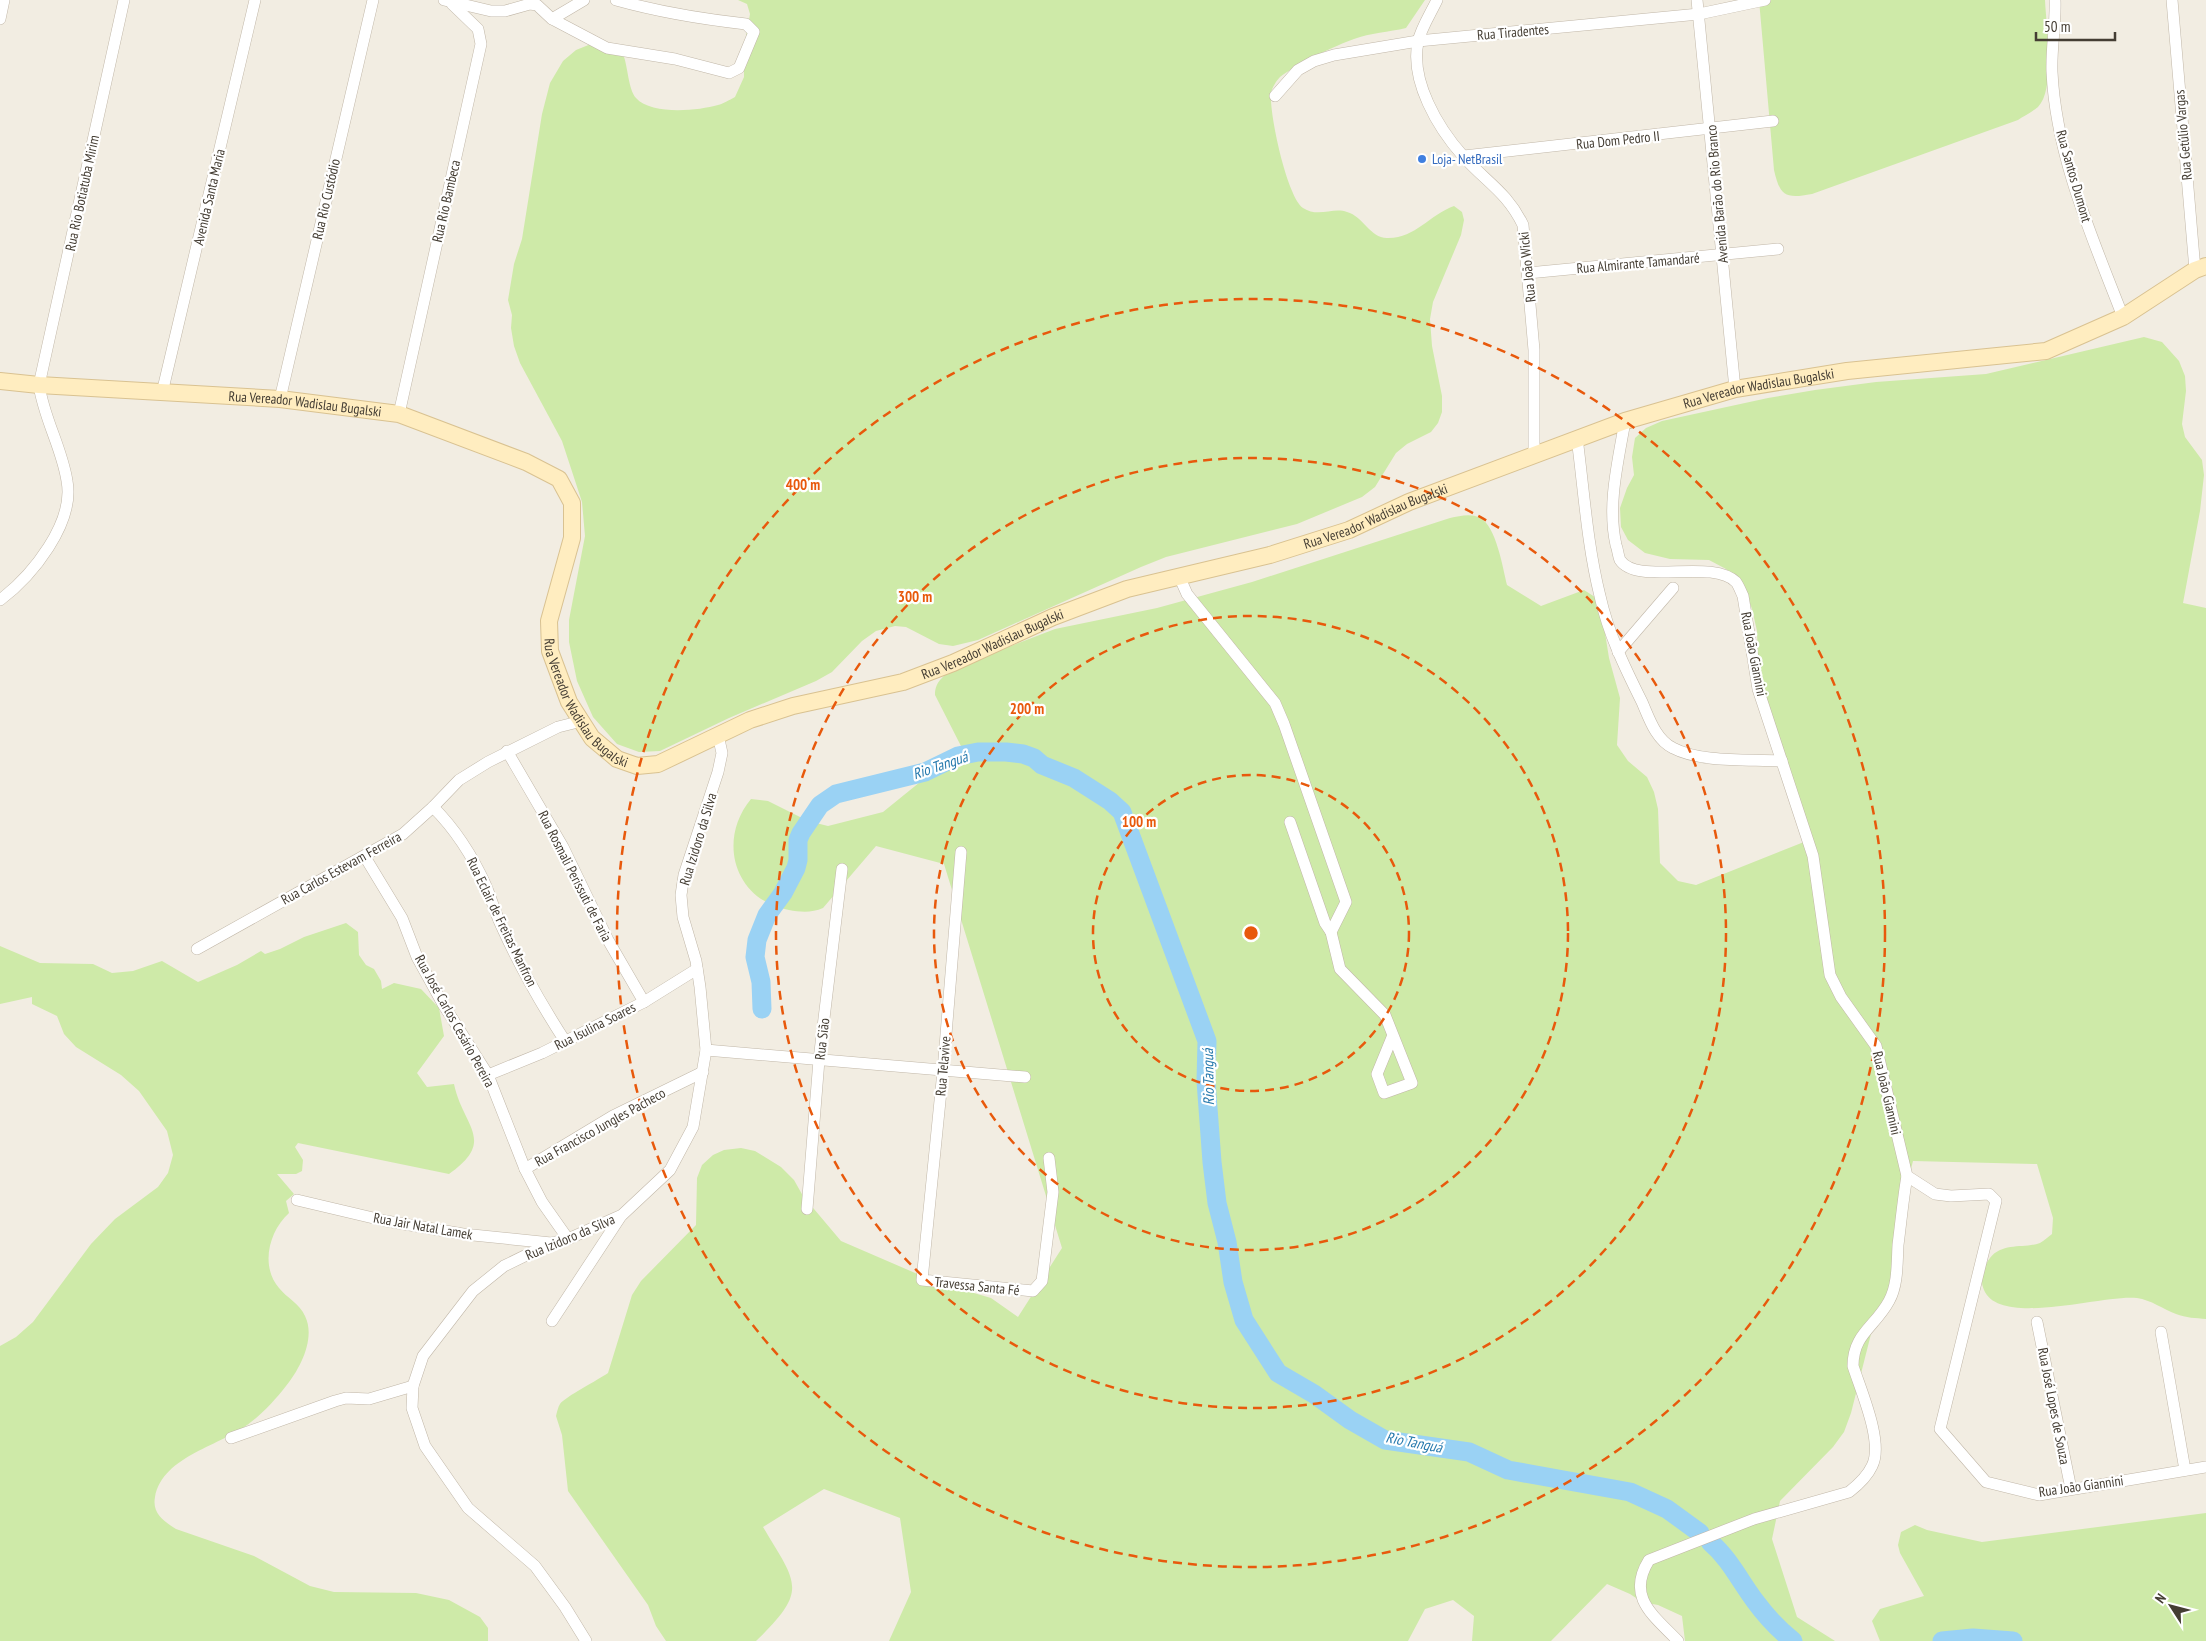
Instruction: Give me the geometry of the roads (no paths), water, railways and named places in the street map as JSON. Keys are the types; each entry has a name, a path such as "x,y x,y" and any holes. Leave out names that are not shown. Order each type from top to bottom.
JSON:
{"main road":[{"name":"Rua Vereador Wadislau Bugalski","path":"0,381 162,393 280,399 399,414 526,462 559,479 572,502 572,538 549,621 550,651 569,702 592,738 617,759 638,766 658,764 750,720 793,706 903,682 953,663 1061,614 1127,589 1270,555 1349,530 1410,502 1625,421 1736,389 1847,371 2046,352 2123,317 2201,268"}],"street":[{"path":"0,19 4,0"},
{"name":"Rua Rio Botiatuba Mirim","path":"39,385 124,0"},
{"name":"Avenida Santa Maria","path":"162,393 255,0"},
{"name":"Rua Rio Custódio","path":"280,399 373,0"},
{"path":"552,19 584,0"},
{"path":"446,1 491,11 506,11 530,4 537,5 552,19 607,48 675,59 729,73 739,68 754,32 746,24 656,11 616,0"},
{"name":"Rua João Wicki","path":"1437,0 1418,41 1416,63 1419,81 1443,129 1464,156 1500,190 1514,207 1523,225 1534,350 1534,454"},
{"name":"Avenida Barão do Rio Branco","path":"1697,0 1736,389"},
{"name":"Rua Tiradentes","path":"1275,96 1298,70 1314,61 1334,55 1418,41 1698,14 1750,5 1764,0"},
{"name":"Rua Santos Dumont","path":"2055,0 2052,72 2065,155 2087,224 2123,317"},
{"name":"Rua Getúlio Vargas","path":"2172,0 2201,268"},
{"name":"Rua Rio Bambeca","path":"399,414 481,44 478,29 466,16 446,1"},
{"name":"Rua Dom Pedro II","path":"1464,156 1711,130 1773,121"},
{"name":"Rua Almirante Tamandaré","path":"1528,273 1778,249"},
{"path":"0,600 16,588 56,536 67,505 68,482 42,406 39,385"},
{"name":"Rua João Giannini","path":"1625,421 1612,510 1612,528 1620,559 1627,567 1636,571 1692,571 1724,575 1737,583 1743,596 1758,689 1813,856 1830,974 1841,997 1876,1046 1907,1176 1935,1194 1951,1196 1988,1194 1996,1200 1940,1429 1986,1482 2039,1495 2206,1467"},
{"path":"1577,438 1587,532 1600,597 1618,652 1654,728 1663,742 1673,749 1704,757 1782,761"},
{"path":"1179,576 1187,594 1275,703 1329,849 1346,902 1331,932"},
{"path":"1618,652 1673,588"},
{"name":"Rua Carlos Estevam Ferreira","path":"197,949 403,834 434,807 459,780 507,751 558,727 582,721"},
{"name":"Rua Izidoro da Silva","path":"586,1641 565,1607 535,1566 468,1508 425,1446 412,1408 413,1386 423,1356 473,1291 504,1266 550,1243 568,1239 622,1215 670,1170 693,1127 706,1050 697,969 683,917 681,895 684,875 718,772 722,752 718,735"},
{"name":"Rua Rosmali Perissuti de Faria","path":"507,751 563,847 608,940 644,1002"},
{"name":"Rua Eclair de Freitas Manfron","path":"434,807 447,821 469,854 485,884 500,924 526,977 565,1041"},
{"path":"1290,822 1325,923 1331,932 1340,970 1385,1015 1393,1035 1412,1084 1384,1093 1377,1074 1393,1035"},
{"name":"Rua Telavive","path":"922,1280 943,1071 961,852"},
{"name":"Rua José Carlos Cesário Pereira","path":"365,856 402,918 417,957 443,1004 488,1075 525,1169 542,1202 568,1239"},
{"name":"Rua Sião","path":"807,1209 819,1060 842,868"},
{"name":"Rua Isulina Soares","path":"488,1075 542,1053 644,1002 697,969"},
{"path":"706,1050 1025,1077"},
{"name":"Rua Francisco Jungles Pacheco","path":"525,1169 613,1116 703,1072"},
{"name":"Travessa Santa Fé","path":"922,1280 1033,1291 1042,1281 1051,1202 1052,1175 1049,1158"},
{"path":"1678,1641 1650,1613 1638,1589 1641,1572 1649,1560 1754,1519 1849,1492 1860,1483 1873,1465 1876,1446 1853,1366 1853,1353 1859,1338 1877,1318 1894,1291 1907,1176"},
{"name":"Rua Jair Natal Lamek","path":"297,1200 386,1221 453,1232 550,1243"},
{"path":"552,1321 622,1215"},
{"name":"Rua José Lopes de Souza","path":"2038,1322 2071,1489"},
{"path":"2161,1332 2186,1470"},
{"path":"231,1438 334,1401 346,1398 369,1399 413,1386"}],"waterway":[{"name":"Rio Tanguá","path":"762,1009 761,982 755,957 757,940 767,915 783,893 796,868 798,840 801,833 820,805 836,794 925,772 958,756 978,752 1023,754 1034,758 1042,765 1074,778 1110,801 1122,812 1207,1041 1206,1081 1212,1162 1217,1203 1227,1242 1233,1282 1244,1320 1278,1373 1314,1394 1350,1420 1385,1440 1469,1452 1508,1470 1630,1492 1667,1509 1700,1533"},
{"name":"Rio Tanguá","path":"1710,1542 1729,1562 1763,1612 1793,1641"},
{"name":"Rio Tanguá","path":"1942,1641 1973,1638 2013,1641"}],"place":[{"name":"Loja- NetBrasil","path":"1422,159"}]}
